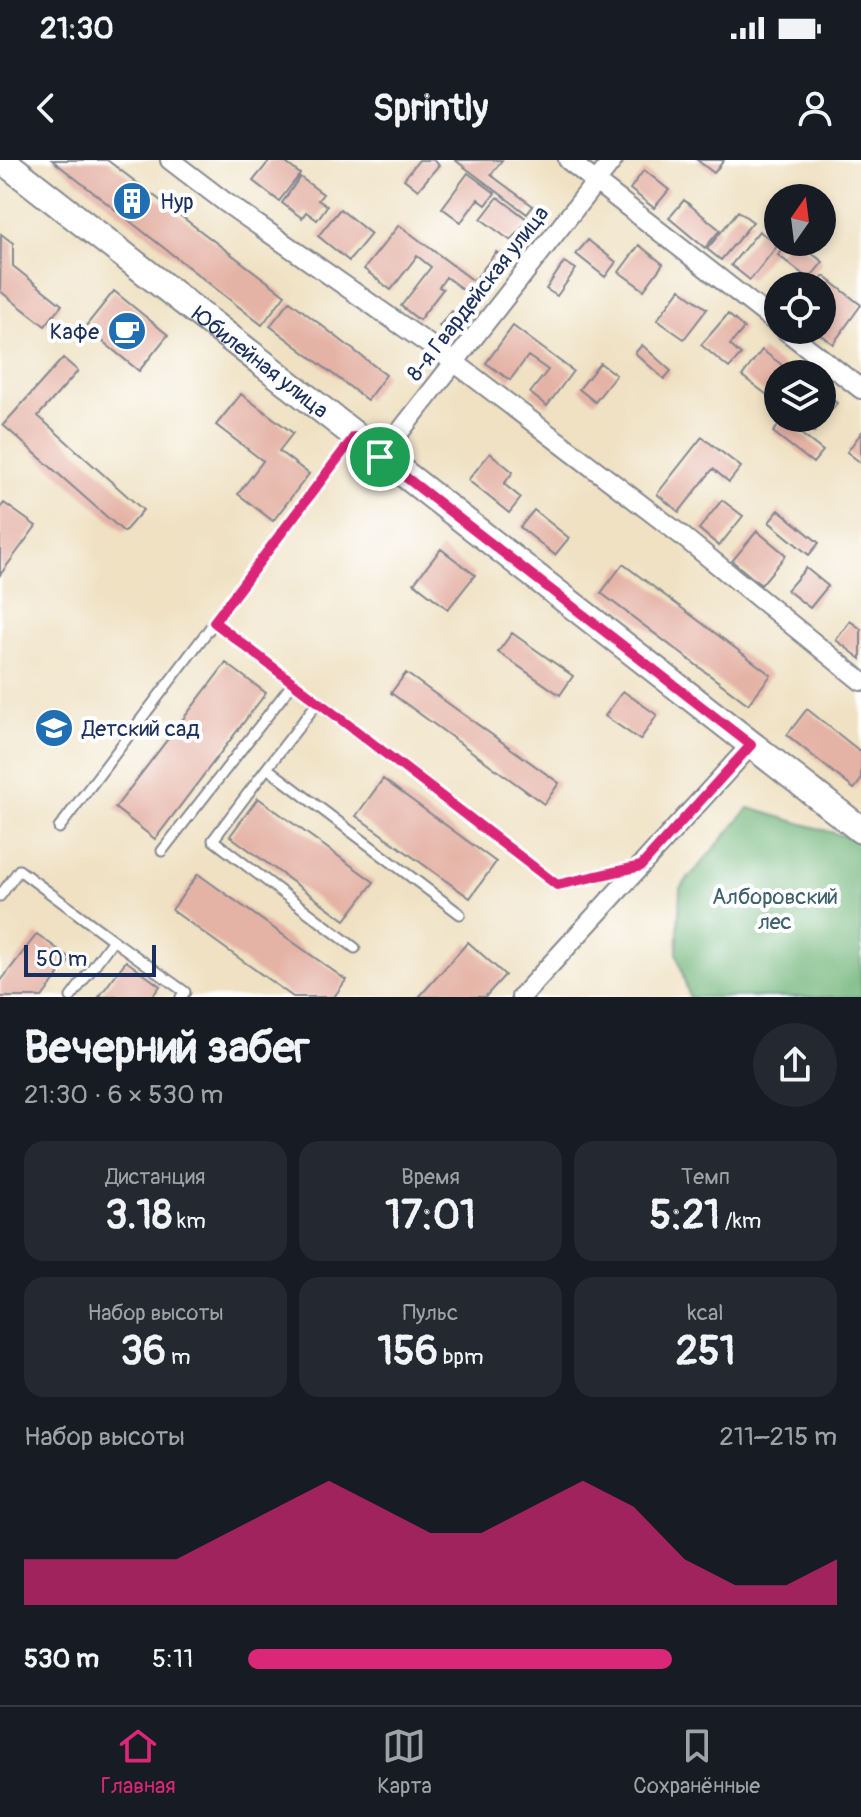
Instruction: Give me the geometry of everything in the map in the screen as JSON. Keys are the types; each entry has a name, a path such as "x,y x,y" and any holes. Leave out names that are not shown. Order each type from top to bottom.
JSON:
{"main road":[{"name":"Юбилейная улица","path":"2,160 861,830"}],"street":[{"path":"170,160 454,362 681,535 861,681"},
{"path":"568,160 764,313"},
{"name":"8-я Гвардейская улица","path":"380,457 613,160"},
{"path":"803,344 861,389"},
{"path":"521,997 751,745"}],"lane":[{"path":"59,828 354,437"},
{"path":"214,622 557,885 641,866"},
{"path":"162,851 293,683"},
{"path":"318,702 213,840 355,948"},
{"path":"267,768 460,914"},
{"path":"0,896 19,870 185,992 181,997"},
{"path":"71,997 113,940"}],"green space":[{"name":"Алборовский лес","path":"749,808 861,841 861,997 689,997 677,954 680,888"}],"building":[{"path":"52,160 107,160 285,295 262,325"},
{"path":"270,160 282,160 300,174 279,201 253,181"},
{"path":"419,160 433,160 439,165 418,190 404,179"},
{"path":"455,160 502,160 491,175 533,206 527,214"},
{"path":"697,160 724,160 714,173"},
{"path":"644,170 669,190 654,208 630,189"},
{"path":"468,173 495,193 486,205 478,199 461,222 442,208"},
{"path":"300,177 323,194 318,200 327,206 317,220 306,212 302,218 282,203"},
{"path":"498,197 528,220 511,241 481,219"},
{"path":"684,200 720,230 705,248 669,218"},
{"path":"340,209 371,234 349,261 318,236"},
{"path":"738,211 753,222 721,260 707,249"},
{"path":"399,225 474,281 496,252 508,261 478,301 446,277 439,287 443,289 419,320 401,306 431,267 417,256 391,290 364,269"},
{"path":"759,231 764,235 764,256 769,256 750,280 731,265"},
{"path":"1,234 13,243 13,266 62,305 45,326 0,291"},
{"path":"588,240 616,262 605,277 576,254"},
{"path":"639,245 663,264 644,290 619,272"},
{"path":"779,256 815,256 823,262 815,272 800,272"},
{"path":"564,262 576,269 557,296 546,289"},
{"path":"836,285 861,305 836,340"},
{"path":"680,289 707,309 684,339 657,320"},
{"name":"Кафе","path":"114,291 168,335 139,371 85,327"},
{"path":"290,301 386,375 367,400 270,326"},
{"path":"452,311 460,317 447,333 439,326"},
{"path":"728,314 744,328 730,345 741,355 729,368 701,345"},
{"path":"513,326 573,371 547,406 530,393 548,370 528,356 510,380 486,363"},
{"path":"642,345 671,371 664,379 635,353"},
{"path":"762,350 775,360 764,360 764,392 742,376"},
{"path":"63,358 78,371 38,416 143,510 124,532 3,425"},
{"path":"600,363 616,375 595,402 579,389"},
{"path":"241,394 293,433 279,451 309,474 273,521 238,494 263,461 216,425"},
{"path":"773,432 798,432 823,451 813,463"},
{"path":"861,433 861,463 847,452"},
{"path":"702,437 741,467 729,482 713,469 679,512 657,494"},
{"path":"490,453 513,472 504,484 521,498 509,513 468,480"},
{"path":"722,500 743,516 719,546 699,529"},
{"path":"4,503 36,526 0,575 0,508"},
{"path":"534,510 569,538 555,555 520,527"},
{"path":"779,510 819,543 809,555 769,522"},
{"path":"757,531 786,555 761,585 732,561"},
{"path":"441,549 475,575 448,609 414,583"},
{"path":"623,564 771,675 748,704 601,593"},
{"path":"806,568 828,586 810,608 787,590"},
{"path":"850,621 861,629 861,659 836,640"},
{"path":"512,633 573,676 560,695 498,652"},
{"path":"226,663 266,693 155,839 115,808"},
{"path":"406,673 559,783 544,804 391,693"},
{"path":"623,691 657,715 640,740 605,716"},
{"path":"807,709 861,752 861,780 854,789 787,735"},
{"path":"383,779 496,862 470,898 356,816"},
{"path":"258,798 374,882 345,920 230,836"},
{"path":"198,874 346,980 334,997 293,997 172,910"},
{"path":"37,934 71,959 42,997 0,997 0,982"},
{"path":"468,942 505,975 485,997 419,997"},
{"path":"126,961 160,986 152,997 99,997"}],"place":[{"name":"Нур","path":"132,201"},
{"name":"Кафе","path":"127,331"},
{"name":"Детский сад","path":"54,728"}],"route":[{"path":"354,437 380,457 751,745 641,866 557,885 214,622 354,437"}]}
